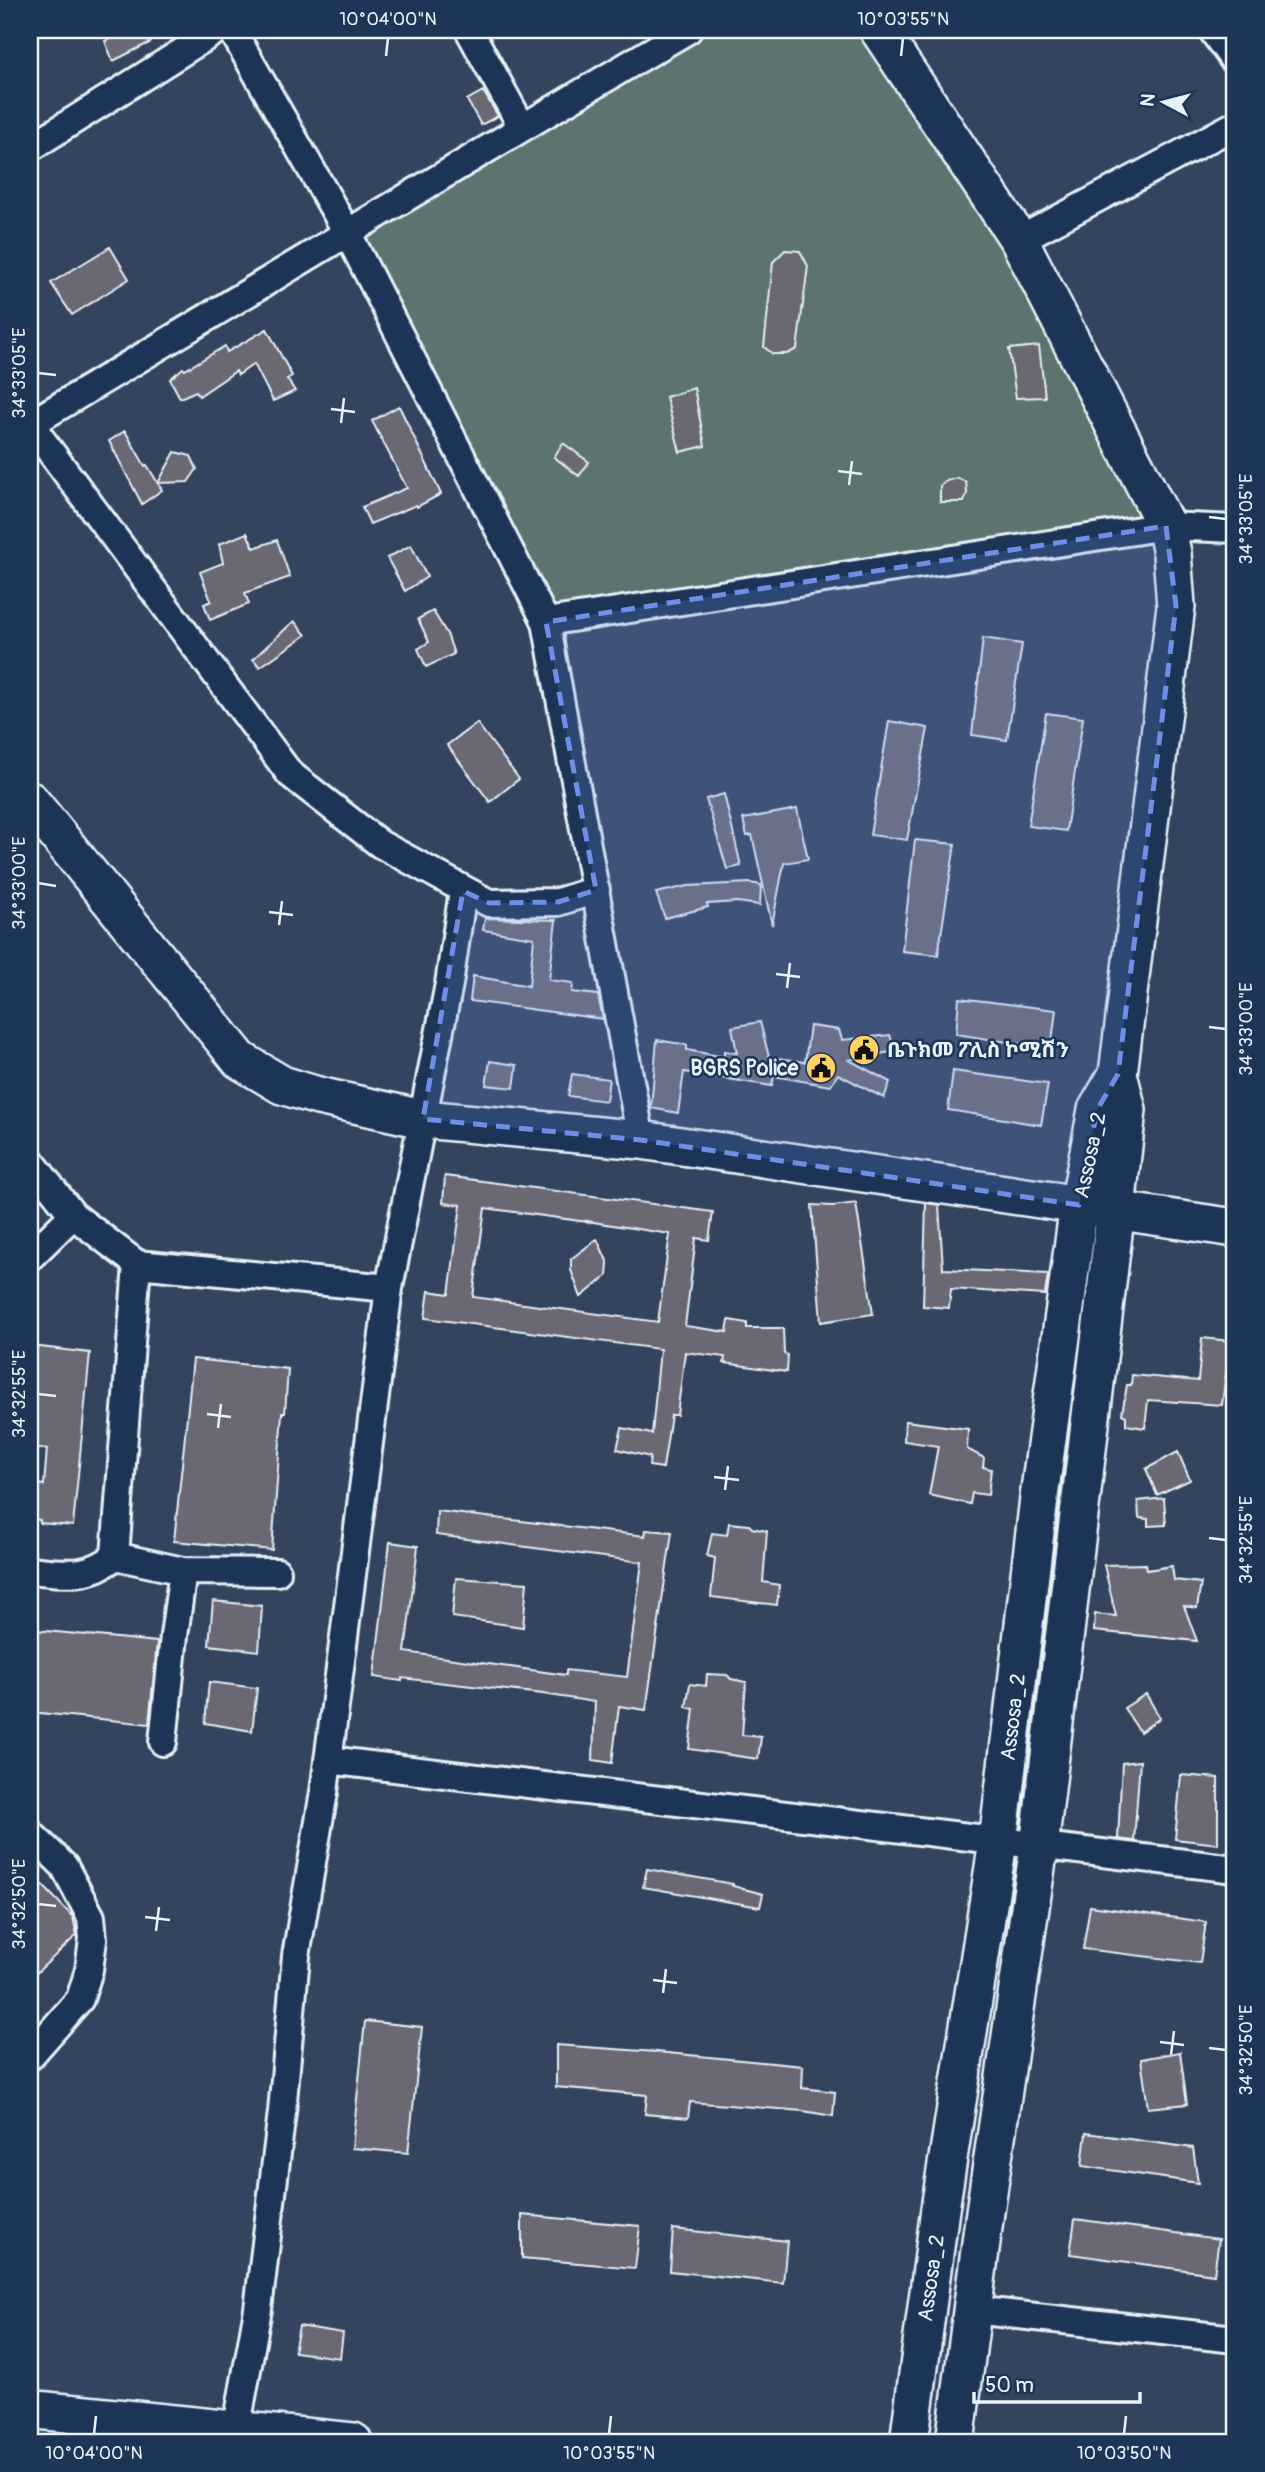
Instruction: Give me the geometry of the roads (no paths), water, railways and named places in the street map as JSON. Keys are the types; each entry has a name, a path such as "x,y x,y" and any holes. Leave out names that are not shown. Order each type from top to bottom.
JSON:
{"street":[{"path":"30,148 217,30"},
{"path":"232,30 348,234 546,622 641,1140"},
{"path":"469,30 522,127"},
{"path":"596,890 558,902 489,903 380,844 290,774 30,424 688,30"},
{"path":"879,30 1019,240 1166,526 1172,553 1176,606 1118,1074"},
{"path":"1212,30 1235,62"},
{"path":"1019,240 1235,125"},
{"path":"546,622 1166,526 1235,529"},
{"path":"30,800 240,1059 282,1085 318,1096 423,1119 641,1140 1235,1228"},
{"path":"235,2436 258,2309 282,2112 296,1956 328,1760 389,1288 449,984 463,891"},
{"name":"Assosa_2","path":"909,2442 940,2209 998,1842 1040,1490 1079,1205 1097,1110 1118,1074"},
{"name":"Assosa_2","path":"955,2442 985,2212 1039,1847 1127,1110 1118,1074"},
{"path":"30,1160 73,1215 137,1264 389,1288"},
{"path":"30,1257 73,1215"},
{"path":"30,1570 75,1574 103,1566 115,1556 137,1264"},
{"path":"115,1556 183,1572 278,1572"},
{"path":"163,1742 173,1636 183,1572"},
{"path":"328,1760 1235,1869"},
{"path":"30,1833 64,1866 91,1917 93,1939 89,1970 80,1999 30,2056"},
{"path":"940,2209 985,2212"},
{"path":"973,2310 1235,2339"},
{"path":"30,2407 235,2436 353,2442"}],"place":[{"name":"ቤጉክመ ፖሊስ ኮሚሽን","path":"864,1050"},
{"name":"BGRS Police","path":"821,1068"}]}
